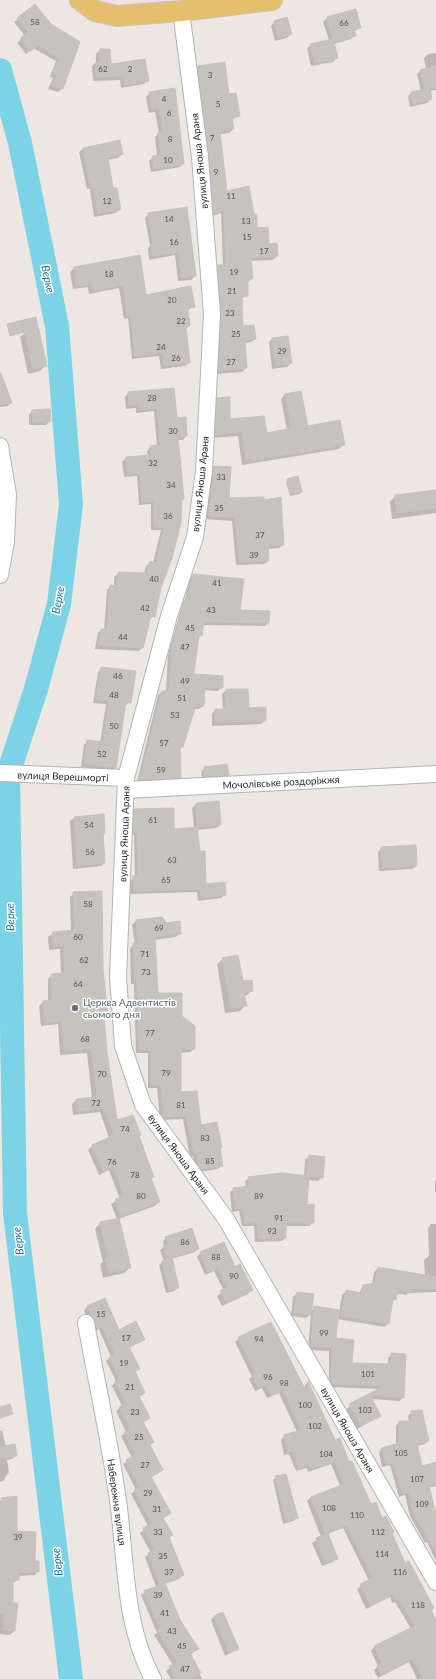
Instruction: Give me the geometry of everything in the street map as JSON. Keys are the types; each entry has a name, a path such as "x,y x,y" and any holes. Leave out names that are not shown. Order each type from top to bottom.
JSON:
{"main road":[{"path":"80,0 95,11 117,16 181,11 272,0"}],"street":[{"name":"вулиця Яноша Араня","path":"181,11 200,158 212,314 204,471 195,536 169,616 126,784 118,977 123,1046 143,1105 226,1219 436,1582"},
{"path":"0,446 8,494 6,542 0,575"},
{"name":"вулиця Верешморті","path":"0,773 126,784"},
{"name":"Мочолівське роздоріжжя","path":"126,784 436,774"},
{"name":"Набережна вулиця","path":"86,1323 119,1507 130,1613 143,1661 153,1679"}],"shaded area":[{"path":"95,0 192,0 119,7 98,3"}],"building":[{"path":"35,4 51,24 80,42 63,89 51,86 56,75 52,74 59,58 38,45 30,52 20,39 28,32 17,18"},
{"path":"356,9 361,28 354,30 356,36 334,42 338,58 315,63 310,44 333,39 327,17"},
{"path":"287,17 292,34 278,38 274,21"},
{"path":"100,49 110,49 111,64 145,59 149,81 125,85 124,76 96,77 96,62 100,62"},
{"path":"225,62 229,94 236,93 240,116 232,118 234,129 220,132 227,191 249,186 254,214 257,214 257,228 268,227 269,244 277,243 278,256 251,258 253,279 248,279 248,296 242,296 243,326 254,325 256,339 245,340 247,368 219,371 221,314 218,265 226,265 224,210 214,214 209,156 198,66"},
{"path":"436,66 436,88 430,89 432,99 413,104 411,92 425,89 420,70"},
{"path":"175,88 184,164 154,169 152,156 161,155 158,132 163,132 159,108 152,110 149,92"},
{"path":"120,140 123,154 108,157 113,188 117,188 121,210 98,213 93,186 90,186 83,148"},
{"path":"187,207 196,276 181,278 179,252 153,256 151,244 153,243 148,213"},
{"path":"140,255 146,295 191,286 195,307 188,308 190,326 186,327 190,363 164,366 163,353 135,356 131,315 127,315 123,285 93,291 92,284 77,286 74,267"},
{"path":"36,317 47,366 33,369 25,332 10,336 7,324"},
{"path":"288,336 292,363 276,366 272,338"},
{"path":"1,373 12,403 0,404"},
{"path":"174,388 177,418 186,417 187,436 178,437 184,499 182,499 181,523 172,558 161,588 155,617 151,616 143,648 98,645 101,629 107,629 110,585 117,586 118,572 146,573 150,561 156,563 164,527 154,527 154,501 142,502 140,473 127,474 126,457 151,455 150,446 160,445 157,408 140,410 139,404 129,405 128,392"},
{"path":"301,391 308,426 340,420 345,445 246,461 242,432 215,435 217,398 230,397 230,419 264,416 267,433 292,428 285,394"},
{"path":"50,409 51,421 33,422 32,410"},
{"path":"214,466 231,467 229,498 264,497 264,500 281,497 284,545 268,546 269,561 239,562 235,517 209,516"},
{"path":"298,476 302,492 291,495 287,479"},
{"path":"436,490 436,508 397,513 395,495"},
{"path":"193,574 244,579 240,610 270,611 269,623 204,622 202,636 199,635 194,674 223,676 223,688 205,687 204,706 196,705 183,747 180,747 181,778 140,779 162,691 169,691 171,652 186,597 188,598"},
{"path":"101,667 136,671 131,703 126,702 116,768 84,763 87,740 103,742 109,701 96,699"},
{"path":"226,689 248,689 249,708 266,707 266,721 215,722 215,709 226,709"},
{"path":"227,764 229,775 205,776 204,767"},
{"path":"219,801 221,825 197,827 196,803"},
{"path":"174,808 174,829 197,827 200,851 205,851 206,884 225,882 226,895 201,898 200,889 134,891 133,876 138,876 137,832 133,832 134,809"},
{"path":"104,814 105,834 103,834 105,863 77,866 74,817"},
{"path":"416,845 417,866 382,868 381,847"},
{"path":"102,891 103,969 108,1016 104,1016 107,1052 117,1120 133,1115 141,1135 139,1136 154,1177 151,1178 160,1202 121,1216 115,1199 124,1196 113,1167 103,1171 92,1145 114,1135 104,1108 77,1112 76,1099 96,1097 97,1093 91,1049 64,1051 62,1021 45,1023 43,1001 52,1000 51,974 65,973 64,946 53,946 52,932 75,930 73,892"},
{"path":"162,917 166,923 180,921 181,934 155,937 158,993 182,993 182,1016 195,1026 195,1049 181,1049 181,1092 197,1091 201,1125 217,1122 222,1148 220,1148 223,1166 201,1169 198,1165 197,1153 194,1153 186,1116 164,1117 161,1085 151,1085 151,1050 139,1050 137,981 135,981 133,943 138,943 136,920"},
{"path":"238,955 243,981 252,980 253,991 244,993 247,1006 231,1008 222,958"},
{"path":"309,1155 325,1157 323,1178 306,1176"},
{"path":"281,1173 309,1176 307,1205 314,1204 314,1223 286,1223 286,1238 258,1239 257,1223 245,1223 243,1208 236,1209 233,1188 249,1186 248,1177"},
{"path":"119,1218 131,1268 109,1273 105,1258 108,1257 100,1222"},
{"path":"192,1228 199,1249 172,1257 179,1288 169,1290 162,1261 167,1259 163,1246 168,1245 165,1237"},
{"path":"224,1242 235,1267 240,1264 253,1290 226,1303 220,1291 227,1287 218,1268 208,1272 200,1252"},
{"path":"378,1267 436,1277 436,1289 411,1289 411,1292 398,1290 396,1300 393,1299 389,1324 341,1316 346,1290 361,1293 363,1285 375,1283"},
{"path":"297,1292 314,1294 311,1315 294,1313"},
{"path":"105,1298 119,1330 136,1321 145,1340 129,1347 140,1369 135,1371 145,1393 139,1396 150,1418 143,1422 154,1442 150,1445 163,1470 151,1477 171,1513 163,1518 173,1535 169,1537 184,1575 160,1585 148,1553 155,1550 143,1528 152,1523 134,1490 140,1487 126,1460 136,1455 124,1432 130,1429 119,1407 126,1403 115,1381 120,1378 109,1357 115,1354 102,1326 97,1329 95,1321 87,1306"},
{"path":"314,1306 339,1310 336,1338 354,1340 352,1363 391,1364 391,1353 406,1354 404,1398 370,1395 381,1416 361,1426 349,1404 384,1386 333,1384 331,1381 332,1348 311,1346"},
{"path":"271,1322 307,1393 308,1381 335,1440 340,1438 349,1462 352,1461 371,1504 376,1502 382,1518 386,1516 394,1532 392,1533 405,1563 409,1561 434,1608 431,1610 436,1620 436,1679 423,1679 413,1659 382,1675 377,1665 382,1663 374,1646 415,1626 399,1599 396,1600 393,1594 370,1606 360,1584 373,1578 347,1525 325,1533 311,1497 344,1484 335,1461 312,1469 310,1465 299,1468 293,1451 288,1452 284,1435 301,1430 283,1390 271,1395 266,1385 259,1388 252,1375 255,1373 238,1337"},
{"path":"10,1404 13,1414 0,1418 0,1407"},
{"path":"422,1410 429,1441 417,1444 422,1466 436,1462 436,1484 429,1486 436,1514 436,1553 413,1512 409,1492 403,1494 393,1463 386,1464 382,1448 399,1443 399,1421 412,1421 411,1411"},
{"path":"15,1444 17,1456 0,1458 0,1447"},
{"path":"286,1474 298,1518 286,1521 275,1476"},
{"path":"17,1496 17,1531 36,1532 35,1561 39,1561 39,1572 19,1572 19,1580 13,1580 13,1603 18,1603 15,1631 3,1630 4,1613 0,1613 0,1506 2,1506 1,1498"},
{"path":"328,1533 338,1559 325,1563 316,1538"},
{"path":"165,1583 180,1620 199,1649 190,1653 201,1673 190,1679 176,1679 169,1666 177,1662 157,1631 160,1629 144,1591"},
{"path":"223,1612 239,1649 229,1653 214,1616"}],"waterway":[{"name":"Верке","path":"0,70 20,143 57,326 71,504 59,604 36,689 8,774 15,1213 71,1679"}],"place":[{"name":"Церква Адвентистів сьомого дня","path":"75,1008"}]}
